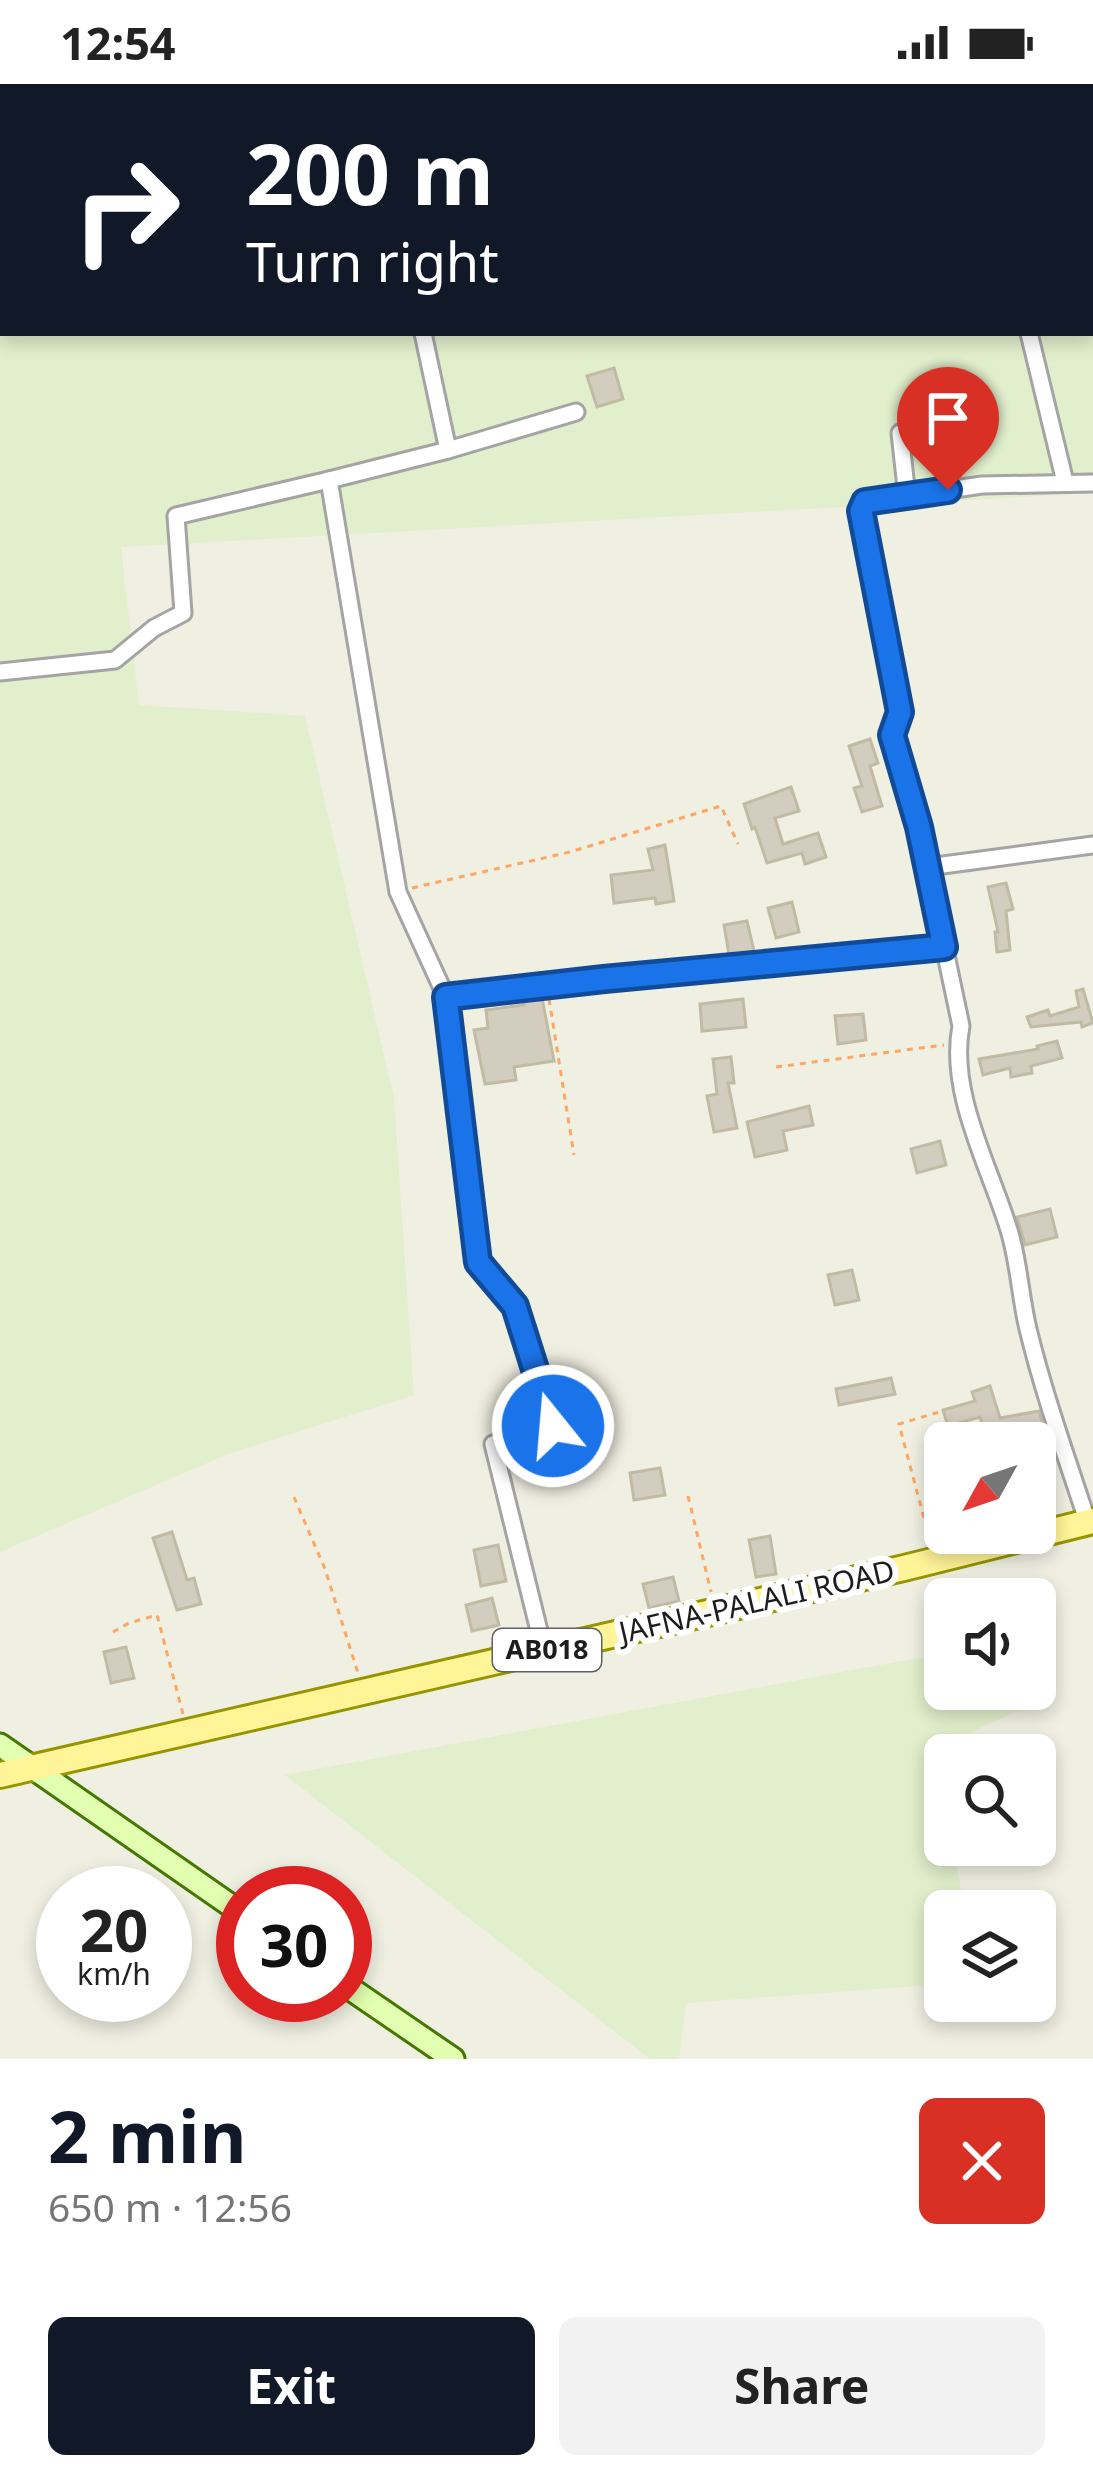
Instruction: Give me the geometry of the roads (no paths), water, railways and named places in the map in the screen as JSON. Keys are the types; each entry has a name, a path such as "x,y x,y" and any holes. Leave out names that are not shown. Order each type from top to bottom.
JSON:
{"main road":[{"name":"JAFNA-PALALI ROAD","path":"0,1775 1090,1522"},
{"path":"0,1745 216,1895"},
{"path":"372,2003 453,2059"}],"street":[{"path":"424,336 448,450"},
{"path":"1030,336 1065,482"},
{"path":"0,672 115,660 154,628 183,613 176,516 448,450 576,412"},
{"path":"908,496 900,433 958,424"},
{"path":"329,480 398,892 446,997 478,1262 515,1306 553,1426 493,1444 544,1651"},
{"path":"1090,1522 1028,1328 1011,1235 965,1106 958,1043 961,1026 928,867 892,735 900,712 861,511 865,502 982,485 1093,483"},
{"path":"928,867 1093,845"},
{"path":"446,997 944,947"}]}
